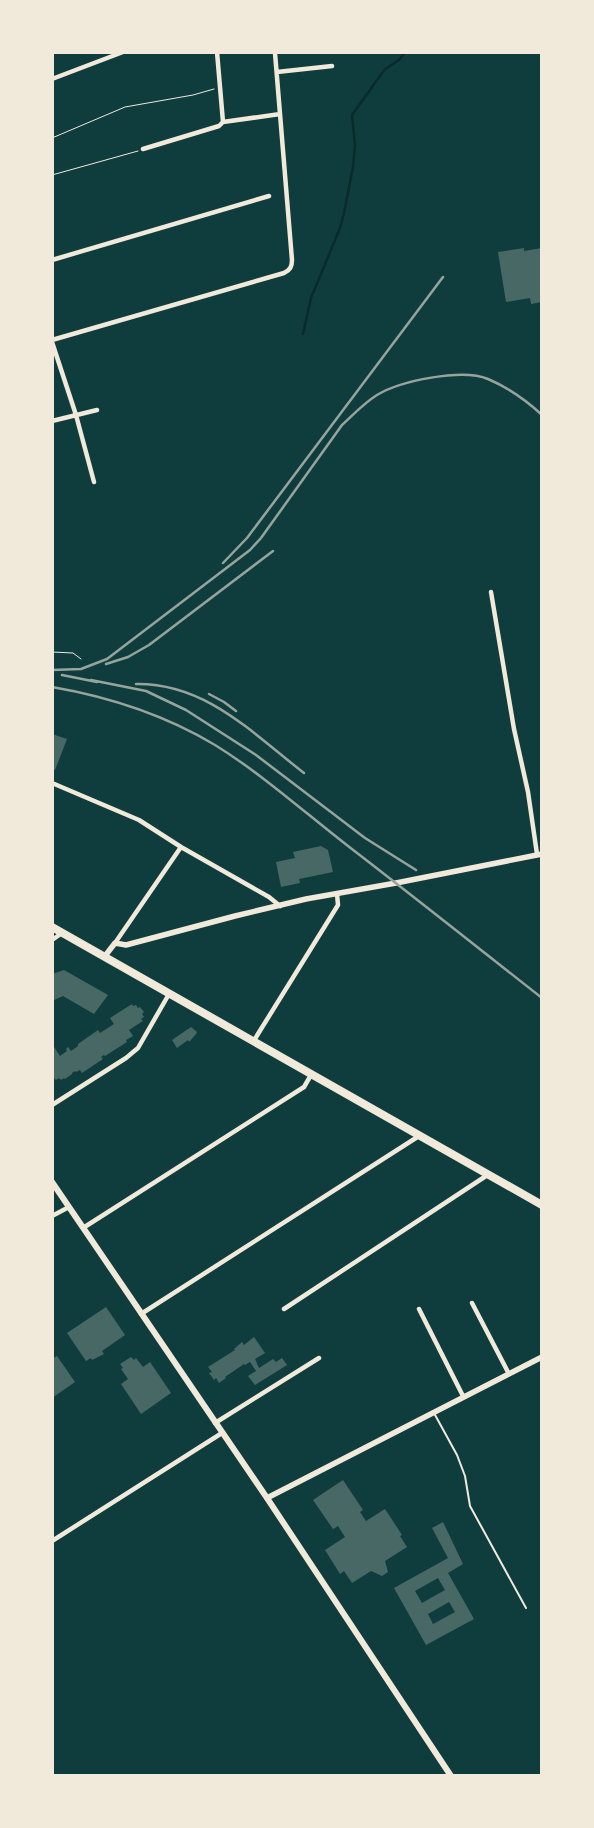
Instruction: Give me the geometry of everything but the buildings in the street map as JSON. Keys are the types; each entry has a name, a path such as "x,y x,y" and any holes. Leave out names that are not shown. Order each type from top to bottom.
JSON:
{"highway":[{"path":"52,927 542,1205"}],"main road":[{"path":"52,1182 267,1498 451,1776"}],"street":[{"path":"52,79 122,52"},
{"path":"217,52 223,122"},
{"path":"94,482 76,415 52,341 284,273 289,270 292,263 275,53"},
{"path":"276,72 332,66"},
{"path":"143,149 219,126 223,122 280,114"},
{"path":"52,260 269,196"},
{"path":"52,421 97,410"},
{"path":"115,943 126,944 280,906 539,854 504,678 491,592"},
{"path":"52,783 139,820 280,906"},
{"path":"104,956 181,847"},
{"path":"254,1042 338,905 337,894"},
{"path":"52,940 62,933"},
{"path":"52,1105 138,1048 170,994"},
{"path":"83,1228 304,1087 311,1075"},
{"path":"141,1314 419,1136"},
{"path":"284,1309 489,1174"},
{"path":"52,1216 69,1207"},
{"path":"472,1303 509,1374"},
{"path":"419,1309 464,1396"},
{"path":"267,1498 542,1357"},
{"path":"215,1423 319,1358"},
{"path":"52,1541 222,1433"}],"lane":[{"path":"434,1412 457,1455 465,1476 470,1506 526,1608"}],"path":[{"path":"52,138 125,108 193,95 220,87"},
{"path":"52,175 143,149"},
{"path":"52,652 73,653 81,659"}],"waterway":[{"path":"303,334 311,298 340,228 344,213 353,167 355,145 352,115 385,69 399,60 405,52"}],"railway":[{"path":"223,563 247,538 443,277"},
{"path":"52,670 81,669 107,659 250,550 261,538 342,425 363,405 377,395 415,381 448,376 477,376 488,379 510,390 542,415"},
{"path":"106,664 128,657 149,645 273,551"},
{"path":"62,675 97,682"},
{"path":"91,680 146,691 186,710 256,755 365,838 416,870"},
{"path":"136,684 161,686 184,692 206,701 227,713 304,773"},
{"path":"52,687 95,696 136,708 177,725 215,745 266,781 542,998"},
{"path":"209,694 236,711"}]}
